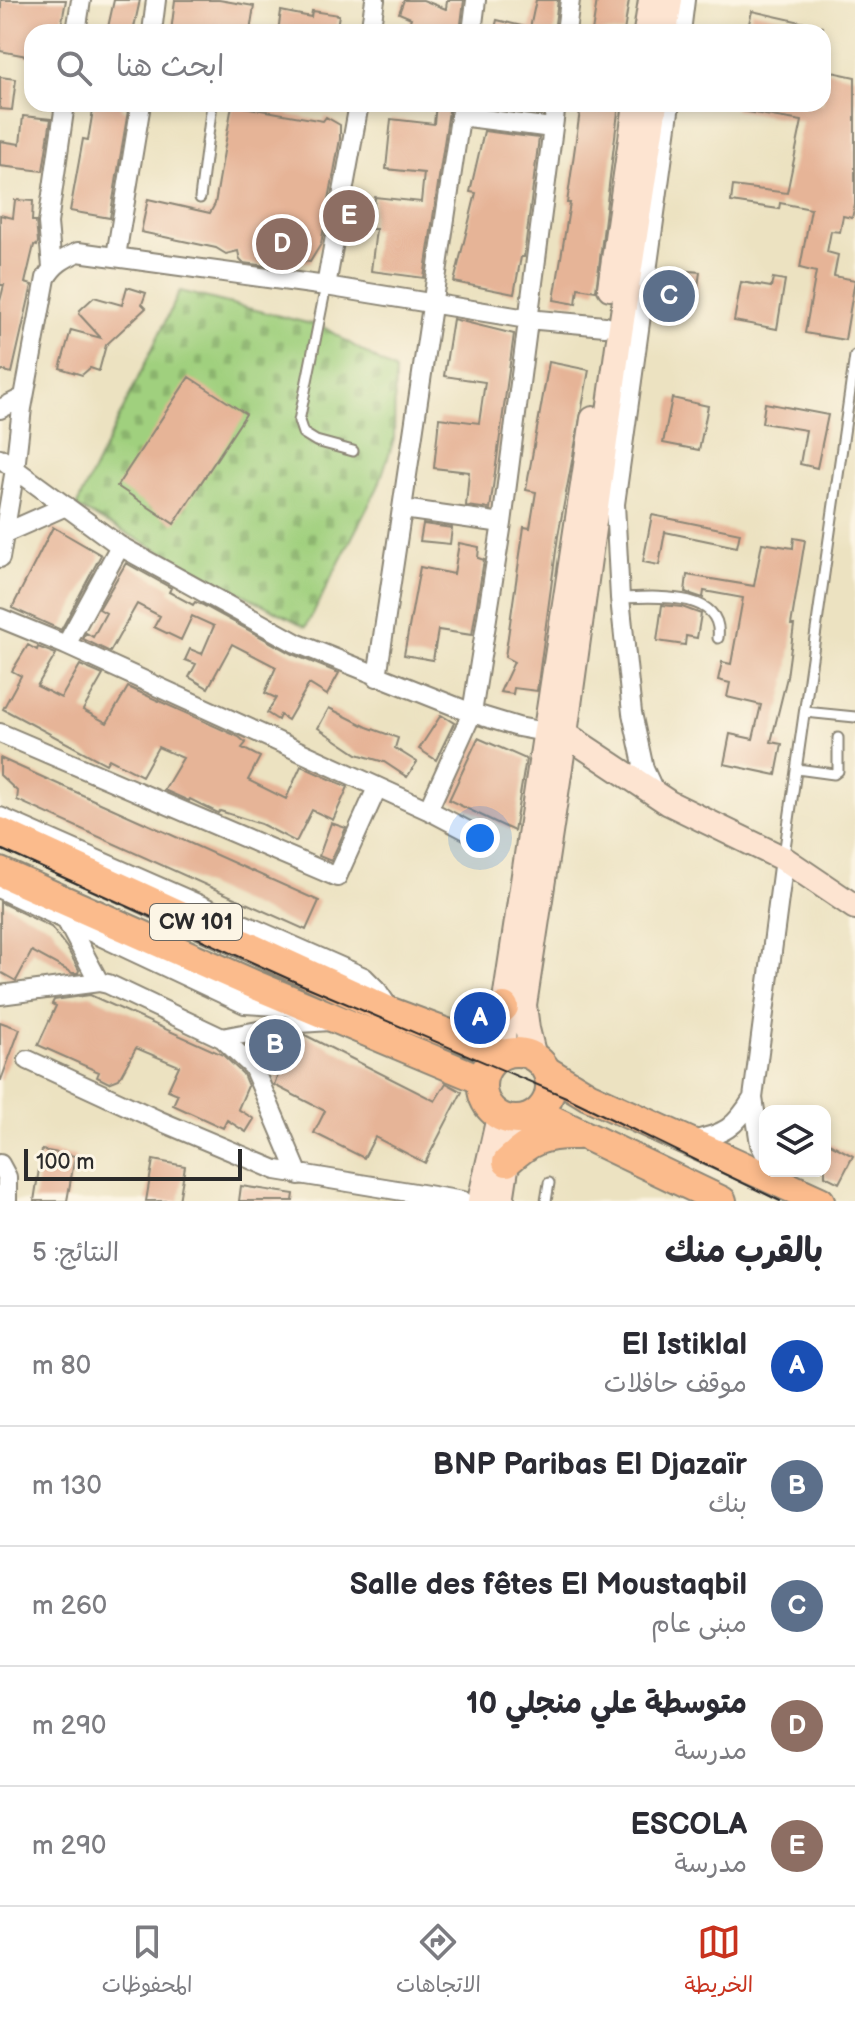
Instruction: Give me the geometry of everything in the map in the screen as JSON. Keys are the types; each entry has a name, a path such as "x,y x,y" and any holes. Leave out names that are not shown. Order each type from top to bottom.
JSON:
{"main road":[{"path":"647,24 651,0"},
{"path":"666,24 670,0"},
{"path":"480,1201 520,1117 544,1107 550,1090 527,1029 524,1005 581,486 635,112"},
{"path":"503,1054 504,1007 555,733 654,112"},
{"path":"555,733 698,819 784,859 855,907"},
{"name":"CW 101","path":"0,832 391,1012"},
{"path":"0,872 482,1080"},
{"path":"458,1035 467,1035 481,1027 504,1007"},
{"path":"391,1012 503,1054"},
{"path":"722,1201 580,1135 492,1112 483,1097 482,1080 491,1061 503,1054 520,1052 588,1096 812,1198"},
{"path":"501,1201 507,1162 520,1117"},
{"path":"507,1162 525,1144 543,1137 580,1135"}],"street":[{"path":"77,24 81,0"},
{"path":"153,24 156,0"},
{"path":"371,24 375,0"},
{"path":"473,24 476,0"},
{"path":"567,24 570,0"},
{"path":"682,24 685,0"},
{"path":"52,267 48,223 64,112"},
{"path":"116,256 140,112"},
{"path":"326,286 358,112"},
{"path":"377,677 461,112"},
{"path":"471,112 552,128"},
{"path":"428,810 472,713 502,523 555,112"},
{"path":"656,794 644,769 632,713 620,598 615,504 669,112"},
{"path":"0,558 5,533 8,463 46,278 52,267 78,252 326,286 527,319 605,326"},
{"path":"0,409 24,397"},
{"path":"8,463 120,546 296,643 472,713 518,727 555,733"},
{"path":"5,533 66,506"},
{"path":"403,509 502,523"},
{"path":"66,645 120,546"},
{"path":"0,618 66,645 470,832"},
{"path":"0,733 337,877 377,788"},
{"path":"0,817 364,977 391,1012"},
{"path":"759,1137 753,1098 784,859"},
{"path":"0,889 245,1004 313,1009"},
{"path":"66,920 99,982"},
{"path":"0,995 99,982 132,994 222,1038 253,1067 299,1175"},
{"path":"222,1038 300,1023 342,1021"},
{"path":"28,1060 276,1170 463,1201"},
{"path":"689,1141 728,1130 740,1120 753,1098"},
{"path":"0,1164 7,1177 7,1201"},
{"path":"784,1177 812,1198"}],"lane":[{"path":"200,198 211,112"},
{"path":"326,286 299,421 303,433 316,441 353,451"},
{"path":"784,859 855,356"},
{"path":"620,598 653,597 699,603 711,610 720,624 718,638"},
{"path":"805,712 855,717"},
{"path":"797,769 834,774 838,771 838,738"},
{"path":"546,1201 549,1183"}],"green space":[{"path":"180,291 323,327 395,371 394,439 378,487 306,627 76,507"}],"building":[{"path":"1,0 66,0 62,24 24,24 24,56 0,51"},
{"path":"114,0 140,0 135,24 109,24"},
{"path":"175,0 219,0 254,6 251,24 172,24"},
{"path":"404,0 423,0 446,9 447,0 464,0 461,24 409,24 411,18 399,13"},
{"path":"536,0 558,0 555,24 531,24"},
{"path":"597,0 629,0 625,24 593,24"},
{"path":"281,11 311,17 312,11 339,15 337,24 279,24"},
{"path":"752,11 810,24 749,24"},
{"path":"831,72 855,77 855,205 852,218 843,216 840,232 831,231 827,252 838,255 834,276 855,280 845,340 805,333 816,272 800,268 811,209 780,203 779,209 731,202 733,186 787,193 802,121 747,112 831,112"},
{"path":"0,77 16,79 12,110 0,109"},
{"path":"93,112 128,112 110,218 70,211 83,139 88,140"},
{"path":"231,112 272,112 323,121 326,117 340,125 321,244 310,262 295,260 268,266 243,263 238,251 226,254 216,248 141,232 148,199 210,213 215,204"},
{"path":"435,112 449,112 424,278 371,271 376,229 371,229 375,197 421,202 424,173 386,169 391,119 434,124"},
{"path":"580,112 618,112 596,291 578,288 576,304 554,300 570,203 567,203"},
{"path":"23,116 51,119 43,171 0,166 0,141 20,144"},
{"path":"484,131 539,138 524,257 521,257 514,294 454,282 476,193 470,192"},
{"path":"15,200 33,201 32,221 36,221 38,242 37,246 34,245 25,283 32,285 12,373 0,370 0,301 4,285 0,285 0,215 13,218"},
{"path":"678,270 700,272 696,301 675,298"},
{"path":"773,278 785,280 777,329 734,321 741,282 771,287"},
{"path":"127,287 146,293 142,304 146,308 106,345 99,371 90,368 82,375 60,368 71,330 101,338 79,314 80,310 94,297 122,305"},
{"path":"453,319 514,334 490,509 466,506 469,472 434,468 439,418 479,423 485,382 444,376"},
{"path":"549,362 589,370 558,536 537,691 514,688 513,694 500,692 514,662 505,657 524,527 530,528 536,492 526,490"},
{"path":"189,377 246,414 174,524 117,486"},
{"path":"672,398 708,406 699,450 663,443"},
{"path":"765,403 828,415 817,468 800,464 806,430 762,423"},
{"path":"652,515 740,533 737,547 665,532 659,565 643,562"},
{"path":"423,524 452,528 450,544 420,541"},
{"path":"53,527 101,555 61,630 12,608"},
{"path":"794,538 805,540 791,625 794,625 787,677 771,742 782,744 776,775 724,764 730,734 753,739 761,705 727,697 730,683 718,680 722,662 731,664 743,598 704,591 703,598 685,592 687,575 754,586 762,543 793,548"},
{"path":"459,543 479,547 478,558 484,560 472,635 438,630 433,660 404,655 420,567 454,574"},
{"path":"126,563 171,588 169,592 193,605 195,602 203,605 292,654 339,673 327,695 309,684 288,720 280,715 278,720 267,713 276,698 265,693 276,667 232,644 208,688 189,677 196,664 185,660 190,649 202,654 214,626 192,616 181,640 154,627 160,616 137,604 110,652 83,639 86,633 93,637 106,613 99,609"},
{"path":"662,605 682,607 701,614 697,638 686,636 685,645 657,641"},
{"path":"28,645 56,654 37,686 61,698 80,665 103,675 83,710 107,723 128,687 239,737 246,743 242,748 260,757 248,780 286,799 301,766 348,787 333,820 312,810 296,842 261,824 220,811 218,813 164,790 183,758 158,747 142,776 109,759 106,764 3,709 21,676 12,671"},
{"path":"329,708 398,738 395,748 417,762 407,777 384,762 357,754 318,728"},
{"path":"441,715 454,723 436,760 419,749"},
{"path":"478,738 526,759 514,831 449,800"},
{"path":"0,758 319,901 306,930 17,800 18,792 0,775"},
{"path":"331,823 346,828 331,861 319,856"},
{"path":"0,902 51,927 67,948 78,973 72,973 32,951 16,981 0,972"},
{"path":"90,995 223,1055 243,1074 248,1086 238,1109 254,1119 246,1132 227,1120 223,1128 173,1105 178,1094 168,1090 179,1066 136,1048 119,1079 109,1083 97,1077 99,1072 38,1045 56,1006 52,1004 54,1000"},
{"path":"0,1022 20,1029 1,1080 0,1080"},
{"path":"305,1035 435,1101 446,1083 462,1092 425,1163 375,1137 364,1158 314,1133 325,1111 274,1085 280,1068 261,1058 248,1045"},
{"path":"831,1144 853,1156 839,1183 827,1177 831,1177"},
{"path":"42,1150 75,1156 67,1201 34,1201"},
{"path":"153,1160 185,1166 179,1201 146,1201"},
{"path":"241,1186 294,1194 293,1201 239,1201"}],"tram line":[{"path":"0,849 298,983 566,1097 780,1201"}],"place":[{"name":"ESCOLA","path":"349,216"},
{"name":"متوسطة علي منجلي 10","path":"282,244"},
{"name":"Salle des fêtes El Moustaqbil","path":"669,296"},
{"name":"El Istiklal","path":"480,1018"},
{"name":"BNP Paribas El Djazaïr","path":"275,1045"}]}
